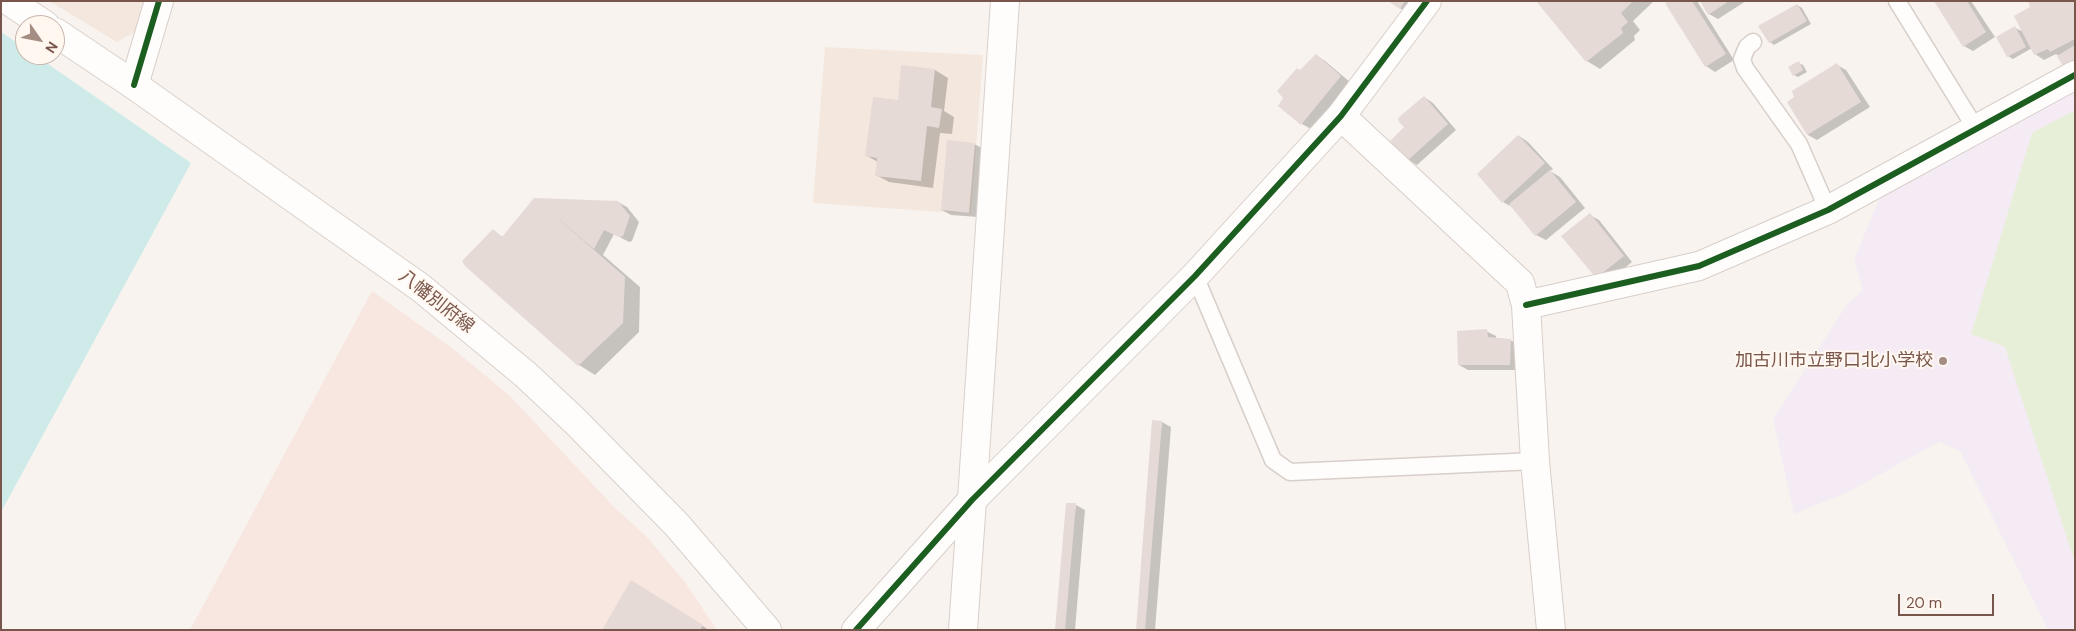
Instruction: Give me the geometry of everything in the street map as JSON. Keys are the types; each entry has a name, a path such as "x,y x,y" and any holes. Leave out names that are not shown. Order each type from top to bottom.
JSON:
{"street":[{"path":"9,1 30,15"},
{"path":"134,84 158,1"},
{"path":"963,630 1005,1"},
{"path":"856,630 972,500 1195,276 1341,116 1427,1"},
{"name":"八幡別府線","path":"65,39 134,84 421,288 526,375 576,422 677,525 767,630"},
{"path":"1526,305 1699,266 1828,210 2075,75"},
{"path":"1341,116 1520,283 1526,305 1535,462 1551,630"}],"lane":[{"path":"1897,1 1976,130"},
{"path":"1753,42 1747,48 1742,59 1745,68 1799,144 1828,210"},
{"path":"1195,276 1273,460 1290,472 1535,462"}],"shaded area":[{"path":"49,1 148,1 139,30 117,42"},
{"path":"825,47 983,55 971,214 813,203"},
{"name":"加古川市立野口北小学校","path":"2075,87 2075,630 2048,630 1960,451 1939,442 1846,493 1794,514 1773,419 1848,303 1863,290 1854,260 1881,194"},
{"path":"372,291 452,348 510,396 614,507 646,536 685,582 717,630 190,630"}],"green space":[{"path":"2075,110 2075,563 2005,347 1971,334 2032,133"}],"water":[{"path":"1,32 15,41 15,65 49,65 191,163 1,512"}],"building":[{"path":"1388,1 1405,1 1400,9"},
{"path":"1536,1 1633,1 1621,13 1628,22 1621,28 1623,33 1586,62"},
{"path":"1669,1 1692,1 1726,54 1705,67 1665,3"},
{"path":"1700,1 1729,1 1708,15"},
{"path":"1934,1 1967,1 1986,32 1963,47"},
{"path":"2028,1 2075,1 2075,39 2050,52 2048,49 2034,55 2014,16 2030,7"},
{"path":"1797,4 1807,21 1769,43 1758,26"},
{"path":"2015,26 2026,47 2007,57 1996,37"},
{"path":"2075,45 2075,63 2065,69 2057,56"},
{"path":"1316,54 1341,76 1301,125 1278,106 1283,98 1277,91 1297,68 1300,70"},
{"path":"1799,61 1803,70 1793,76 1788,67"},
{"path":"1837,63 1861,102 1807,135 1787,102 1794,97 1792,91"},
{"path":"901,65 935,69 931,107 942,109 939,128 927,126 921,181 875,176 877,158 865,156 873,97 898,100"},
{"path":"1424,96 1448,124 1407,161 1390,141 1404,127 1398,118"},
{"path":"1518,135 1545,163 1502,203 1477,174"},
{"path":"947,140 975,143 969,213 941,210"},
{"path":"1550,170 1576,202 1535,236 1509,204"},
{"path":"534,198 618,201 630,216 623,236 619,237 604,230 594,249 545,207 625,277 623,323 578,366 465,266 462,261 493,229 502,237"},
{"path":"1590,213 1624,256 1596,278 1561,236"},
{"path":"1487,329 1488,337 1511,339 1510,365 1458,365 1457,331"},
{"path":"1152,420 1162,421 1145,630 1136,630"},
{"path":"1066,503 1076,503 1065,630 1055,630"},
{"path":"631,580 703,625 700,630 602,630"}],"cycle path":[{"path":"134,85 159,1"},
{"path":"856,630 972,500 1195,276 1341,116 1427,1"},
{"path":"1526,305 1699,266 1828,210 2075,75"}],"place":[{"name":"加古川市立野口北小学校","path":"1943,361"}]}
